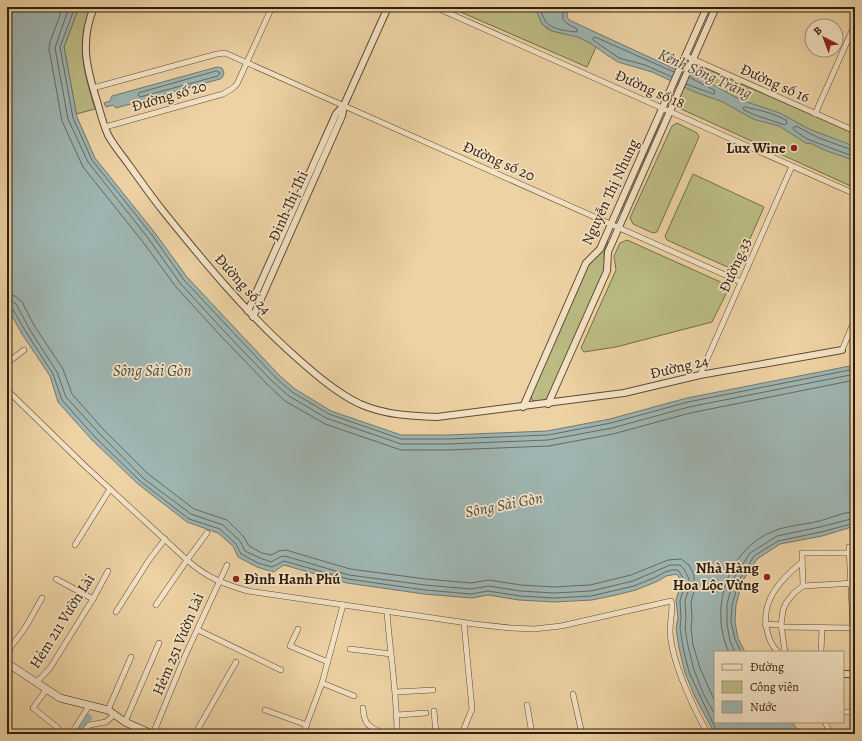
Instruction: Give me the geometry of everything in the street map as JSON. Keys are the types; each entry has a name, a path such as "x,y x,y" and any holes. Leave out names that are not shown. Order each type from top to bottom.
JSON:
{"main road":[{"path":"7,663 60,698 108,710 136,731 152,734"}],"street":[{"name":"Đường số 24","path":"94,7 88,26 85,46 87,66 92,88 105,127 115,146 153,198 195,251 248,311 275,338 309,369 340,392 360,404 373,409 391,414 437,417 523,407"},
{"path":"247,62 272,7"},
{"name":"Đinh Thị Thi","path":"254,317 342,116 344,105 388,7"},
{"name":"Đường số 18","path":"435,7 855,194"},
{"name":"Nguyễn Thị Nhung","path":"523,407 586,262 600,249 707,7"},
{"name":"Nguyễn Thị Nhung","path":"548,404 607,271 608,252 618,228 716,7"},
{"path":"815,114 855,24"},
{"name":"Đường số 20","path":"92,88 217,54 226,53 741,282"},
{"name":"Đường số 16","path":"686,56 855,131"},
{"name":"Đường số 20","path":"105,127 229,91 237,84 247,62"},
{"name":"Đinh Thị Thi","path":"248,311 336,114 344,105"},
{"name":"Đường 33","path":"700,375 792,166"},
{"path":"842,350 855,320"},
{"path":"7,363 24,350"},
{"name":"Đường 24","path":"523,407 624,393 700,375 842,350"},
{"path":"7,390 186,560 196,568 226,585 248,591 387,612 464,623 534,629 561,626 671,601 670,632 675,658 693,704 708,734"},
{"path":"75,545 110,489"},
{"path":"156,605 206,533"},
{"path":"116,612 164,539"},
{"path":"766,624 822,628 854,628 851,549 802,553 804,586"},
{"path":"777,651 770,644 766,624 766,609 774,591 786,575 802,562"},
{"name":"Hẻm 251 Vườn Lài","path":"152,734 218,581 227,564"},
{"name":"Hẻm 211 Vườn Lài","path":"36,683 50,668 108,571"},
{"path":"56,579 92,599"},
{"path":"785,651 782,626 783,610 786,603 794,593 804,586 853,583"},
{"path":"7,652 25,628 42,598"},
{"path":"317,734 304,732 322,684 343,605"},
{"path":"387,612 390,654 396,692 397,734"},
{"path":"464,623 472,710 463,731 464,734"},
{"path":"822,628 822,651"},
{"path":"298,629 290,646 328,662"},
{"path":"198,630 281,670"},
{"path":"125,722 159,643"},
{"path":"350,649 390,654"},
{"path":"108,710 131,657"},
{"path":"195,734 236,662"},
{"path":"844,674 855,674"},
{"path":"322,684 354,696"},
{"path":"46,690 33,708 58,728"},
{"path":"396,692 433,690"},
{"path":"573,694 582,734"},
{"path":"527,705 532,734"},
{"path":"71,734 89,706"},
{"path":"363,708 364,720 369,727 387,734"},
{"path":"265,710 307,725"},
{"path":"434,711 436,734"},
{"path":"844,712 855,712"},
{"path":"397,716 426,713"},
{"path":"82,734 89,725 106,722 115,714"},
{"path":"826,723 831,734"}],"green space":[{"path":"79,7 91,7 83,33 82,46 87,83 95,109 76,114 64,47"},
{"path":"449,7 532,7 537,12 545,27 548,29 576,36 596,47 587,67"},
{"path":"698,66 855,134 855,188 681,109 678,105 679,97"},
{"path":"660,123 662,124 622,212 620,212"},
{"path":"677,123 697,133 699,137 657,232 653,233 633,224 630,218 672,126"},
{"path":"693,174 764,207 738,266 732,269 667,240 665,236"},
{"path":"627,240 725,284 728,290 712,322 616,347 584,352 581,348 616,270 614,256 620,243"},
{"path":"607,242 604,253 605,269 548,398 540,401 532,400 531,396 589,264 601,253"}],"water":[{"name":"Sông Sài Gòn","path":"7,7 79,7 64,47 77,117 95,158 155,233 187,277 279,375 295,389 331,411 401,435 448,435 547,431 610,419 687,398 855,365 855,526 822,536 780,544 757,559 742,582 736,605 735,622 738,638 744,651 714,651 714,723 793,723 800,734 715,734 695,697 685,673 679,648 676,628 678,618 676,600 680,579 677,574 666,576 636,590 616,595 592,600 554,602 519,600 488,595 472,598 424,594 347,583 284,565 273,572 257,567 238,557 233,546 218,533 187,522 138,484 92,440 58,402 50,376 22,334 7,307"},
{"path":"532,7 570,7 567,15 569,20 675,69 693,74 741,100 780,113 809,129 855,147 855,161 806,143 779,126 753,119 723,102 695,92 652,72 618,62 590,43 578,37 552,31 542,24 536,10"},
{"path":"217,67 222,68 224,73 220,79 116,108 113,105 106,107 104,103 110,101 112,96"}],"waterway":[{"path":"75,734 88,718"}],"place":[{"name":"Lux Wine","path":"794,148"},
{"name":"Nhà Hàng Hoa Lộc Vừng","path":"767,577"},
{"name":"Đình Hanh Phú","path":"236,579"}],"water label":[{"name":"Kênh Sông Trăng","path":"705,74"}]}
